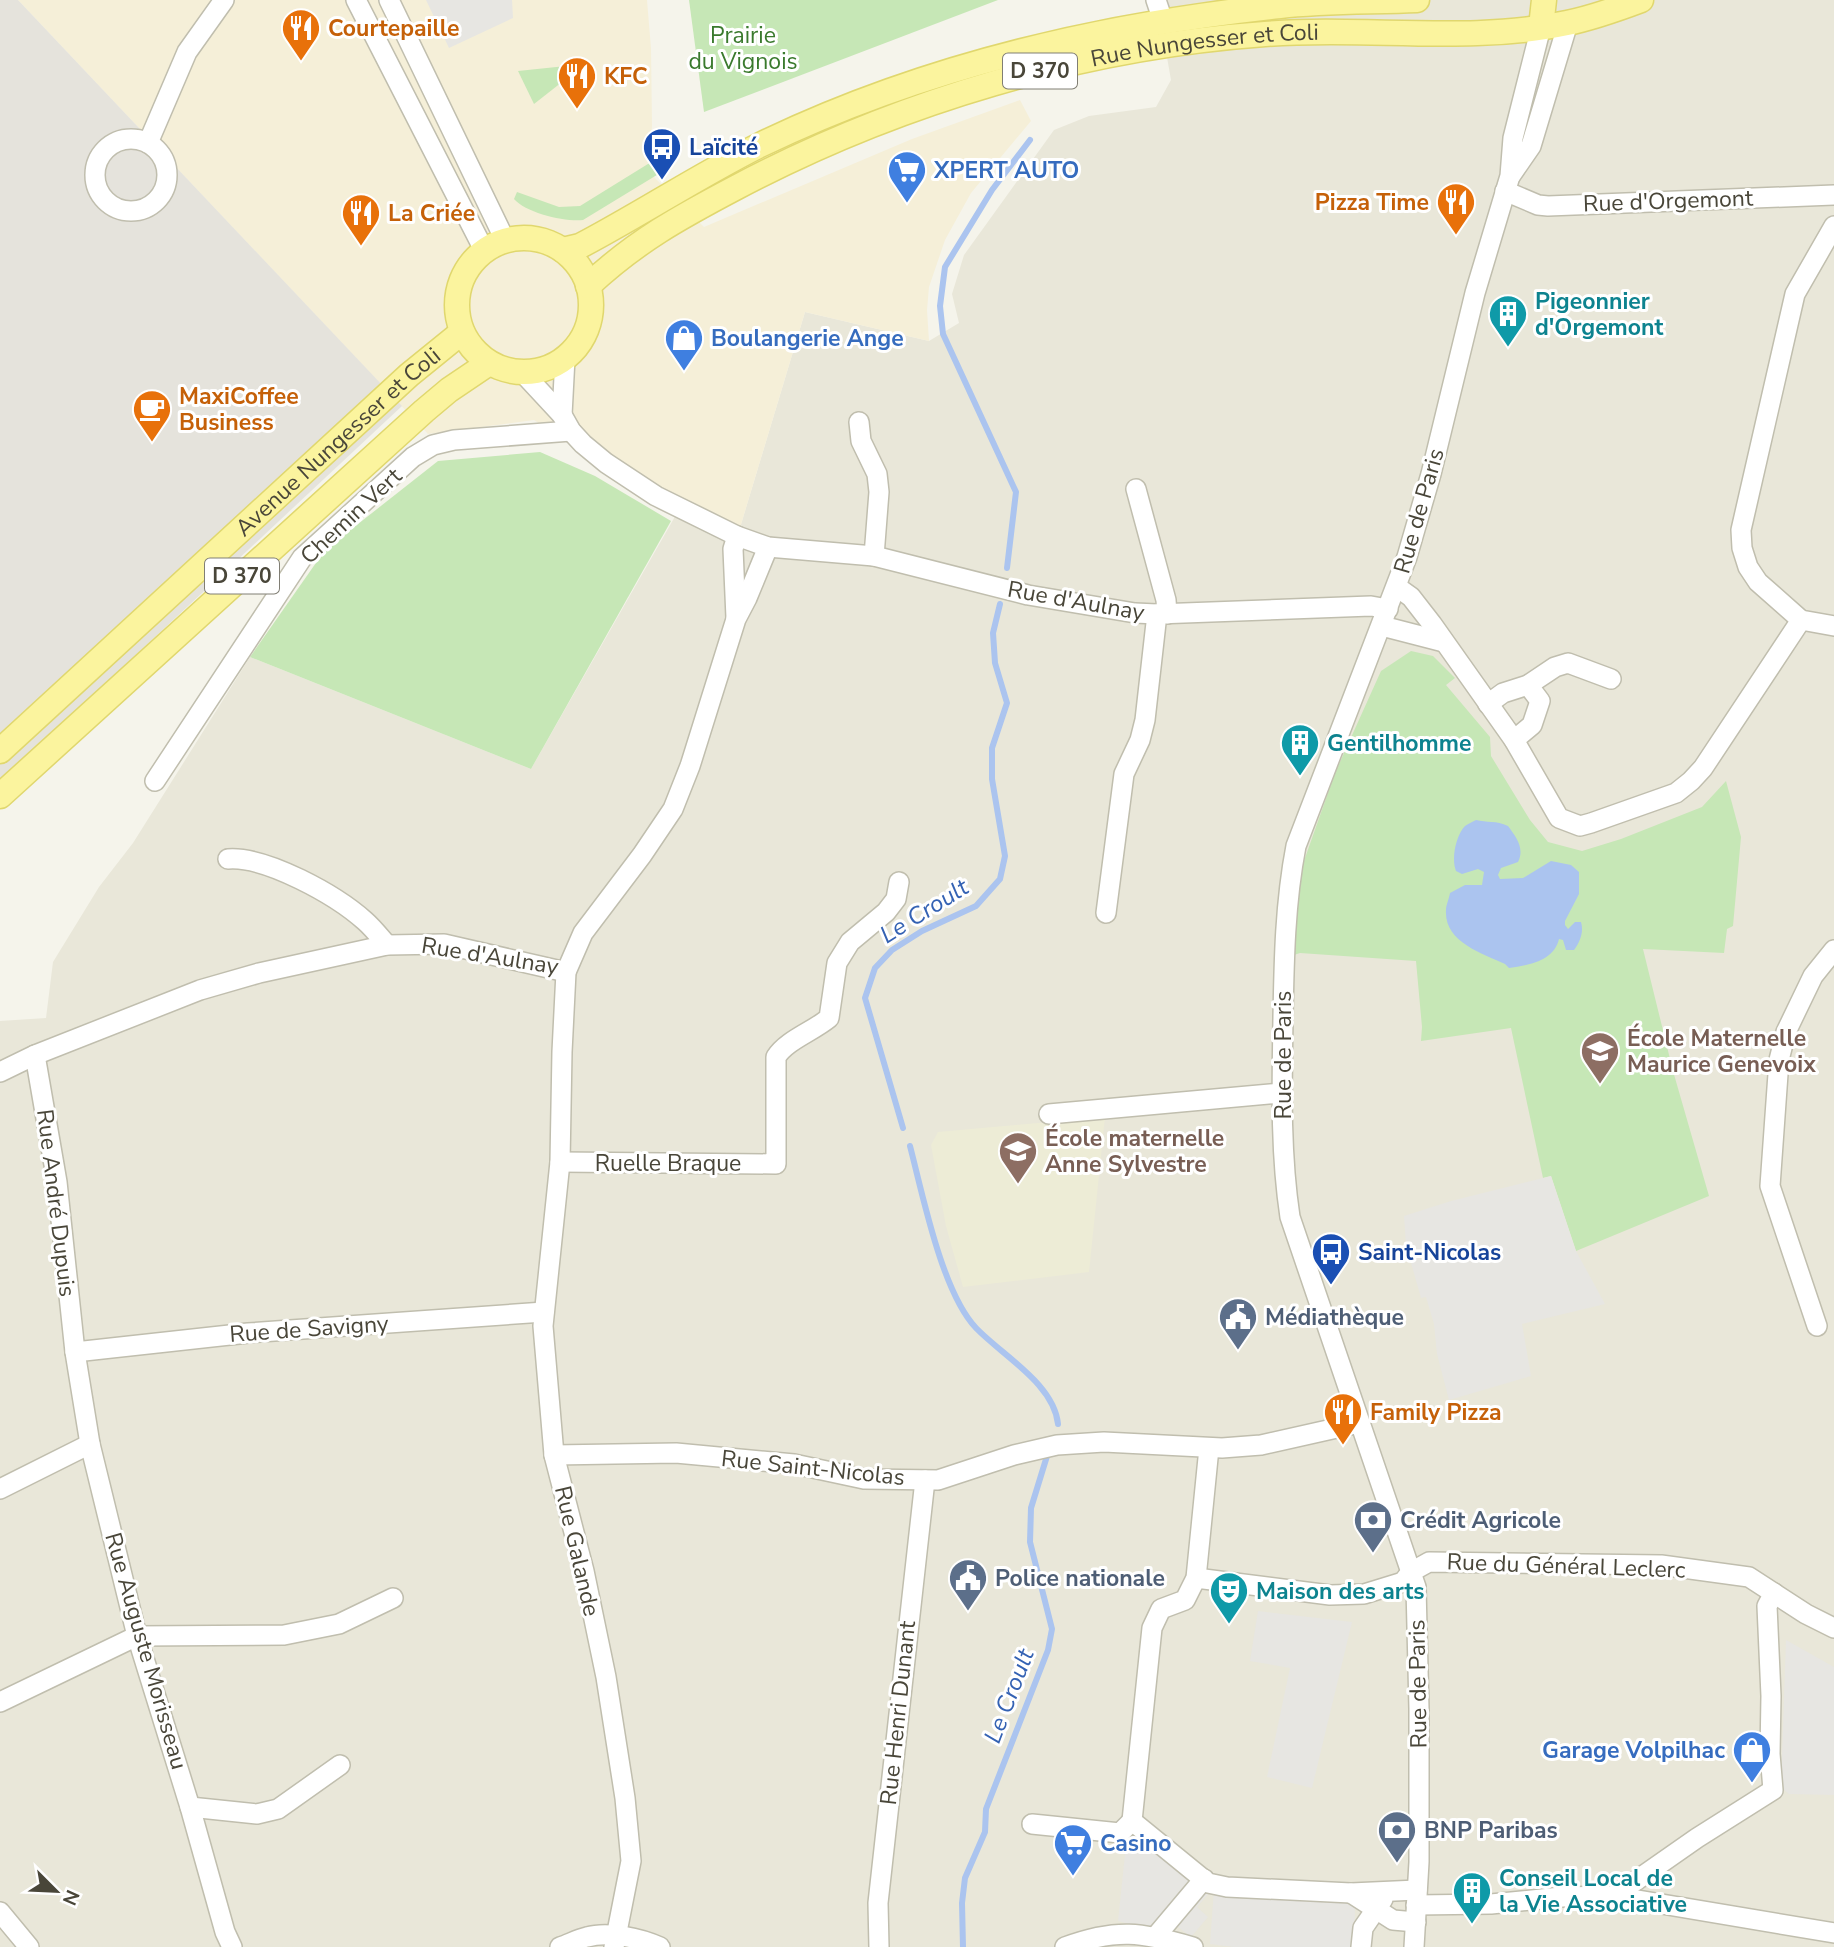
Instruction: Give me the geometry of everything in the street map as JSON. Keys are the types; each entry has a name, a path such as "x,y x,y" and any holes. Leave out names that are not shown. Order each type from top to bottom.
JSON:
{"main road":[{"name":"Rue Nungesser et Coli","path":"564,250 591,241 761,145 897,88 980,61 1160,11 1417,0"},
{"path":"1541,27 1544,0"},
{"name":"D 370","path":"1541,27 1570,11 1641,0"},
{"name":"Rue Nungesser et Coli","path":"588,286 618,258 656,231 779,165 932,102 1004,81 1057,67 1184,43 1267,34 1484,33 1541,27"},
{"path":"525,237 545,241 564,250 576,262 588,286 591,299 589,322 580,342 565,358 538,371 523,373 505,370 489,363 473,350 461,332 456,310 458,287 468,266 495,245 525,237"},
{"name":"Avenue Nungesser et Coli","path":"0,751 409,375 461,332"},
{"name":"Avenue Nungesser et Coli","path":"0,796 424,411 489,363"}],"street":[{"path":"148,143 187,52 223,0"},
{"path":"355,0 495,245"},
{"path":"389,0 495,245"},
{"name":"Rue de Paris","path":"1507,183 1531,146 1570,11"},
{"name":"Rue de Paris","path":"1414,1947 1419,1709 1416,1587 1290,1217 1281,1093 1288,887 1296,846 1397,587 1431,474 1475,293 1507,183 1513,138 1541,27"},
{"name":"Rue d'Orgemont","path":"1507,183 1538,205 1548,206 1834,195"},
{"path":"1834,226 1795,294 1741,530 1742,548 1748,567 1758,582 1801,621 1834,626"},
{"path":"565,358 566,423"},
{"name":"Rue d'Aulnay","path":"523,373 566,423 606,463 656,496 737,536 768,547 874,556 1028,594 1135,613 1371,606 1385,617 1444,642"},
{"path":"859,422 860,442 877,474 879,492 874,556"},
{"name":"Chemin Vert","path":"155,781 302,558 413,457 433,445 454,440 566,423"},
{"path":"1106,913 1124,774 1140,740 1145,720 1166,600 1136,489"},
{"name":"Rue d'Aulnay","path":"736,619 733,549 737,536"},
{"name":"Rue d'Aulnay","path":"0,1072 35,1055 200,990 260,973 387,945 444,944 566,972 583,933 673,809 690,766 736,619 768,547"},
{"path":"1397,587 1411,597 1514,740 1559,818 1580,825 1676,793 1691,781 1703,768 1801,621"},
{"path":"1488,704 1503,693 1528,685 1555,667 1568,663 1611,679"},
{"path":"1514,740 1532,725 1540,701 1528,685"},
{"path":"228,859 241,858 261,863 330,894 366,922 387,945"},
{"name":"Ruelle Braque","path":"560,1162 776,1164 776,1057 783,1047 815,1030 829,1018 837,963 850,942 886,912 896,899 899,882"},
{"path":"1817,1326 1770,1186 1779,1060 1786,1031 1813,976 1834,950"},
{"name":"Rue Galande","path":"566,972 560,1162 543,1326 554,1455 587,1584 606,1677 625,1798 631,1861 615,1942"},
{"name":"Rue André Dupuis","path":"35,1055 57,1182 75,1352"},
{"path":"1049,1114 1281,1093"},
{"name":"Rue de Savigny","path":"75,1352 248,1333 544,1312"},
{"name":"Rue Auguste Morisseau","path":"75,1352 90,1444 137,1636 225,1932 232,1947"},
{"name":"Rue Saint-Nicolas","path":"554,1455 676,1453 794,1465 864,1479 938,1480 1014,1455 1057,1445 1104,1442 1209,1448 1261,1445 1359,1423"},
{"path":"0,1489 90,1444"},
{"path":"1032,1824 1120,1833 1132,1821 1153,1628 1161,1609 1185,1600 1196,1578 1209,1448"},
{"name":"Rue Henri Dunant","path":"879,1947 878,1903 925,1480"},
{"name":"Rue du Général Leclerc","path":"1196,1578 1330,1595 1364,1594 1391,1586 1403,1582 1411,1572 1429,1562 1661,1565 1749,1577 1806,1614 1834,1628"},
{"path":"1614,1896 1697,1838 1773,1790 1767,1606 1774,1593"},
{"path":"0,1702 137,1636 284,1635 339,1624 393,1598"},
{"path":"190,1807 257,1814 278,1809 340,1765"},
{"path":"1132,1821 1208,1883 1227,1887 1351,1893 1388,1891 1416,1906 1614,1896 1834,1933"},
{"path":"1156,1936 1205,1879"},
{"path":"1361,1947 1363,1928 1388,1891"},
{"path":"1351,1893 1394,1920 1416,1906"},
{"path":"0,1912 29,1947"},
{"path":"1065,1947 1122,1925 1193,1947"},
{"path":"560,1947 588,1937 615,1942 634,1939 660,1947"}],"shaded area":[{"path":"0,0 18,0 402,406 0,782"},
{"path":"18,0 647,0 652,126 647,170 704,227 912,139 1020,100 1031,121 971,193 945,240 929,287 929,341 805,312 739,531 677,513 534,420 428,434"},
{"path":"426,0 512,0 513,18 449,48"},
{"path":"1157,0 1834,0 1834,1947 0,1947 0,1021 46,1018 53,962 99,887 133,843 250,657 531,769 677,513 739,531 805,312 929,341 959,323 952,294 964,255 1054,130 1089,116 1156,107 1171,80"},
{"name":"École maternelle Anne Sylvestre","path":"1105,1117 1089,1272 963,1287 946,1226 931,1145 938,1132"},
{"path":"1551,1176 1576,1251 1605,1304 1522,1324 1531,1376 1449,1400 1437,1354 1434,1324 1426,1297 1421,1298 1406,1245 1404,1216 1451,1201"},
{"path":"1258,1611 1352,1622 1312,1788 1267,1777 1290,1668 1250,1661"},
{"path":"1786,1640 1834,1667 1834,1795 1789,1794 1781,1787"},
{"path":"1133,1833 1209,1893 1197,1907 1208,1917 1191,1937 1178,1927 1171,1934 1118,1921 1126,1845"},
{"path":"1214,1889 1355,1903 1354,1947 1234,1947 1210,1944"}],"green space":[{"name":"Prairie du Vignois","path":"689,0 998,0 704,112"},
{"path":"585,64 534,104 518,71"},
{"path":"656,159 670,167 583,220 566,220 546,215 527,208 514,199 517,192 559,207 580,206"},
{"path":"540,452 595,476 671,521 531,769 250,657 325,550 438,461"},
{"path":"1411,651 1433,656 1455,678 1446,685 1490,737 1491,756 1530,820 1548,842 1582,851 1621,839 1702,807 1726,781 1741,837 1733,926 1727,929 1724,953 1643,949 1673,1071 1709,1196 1576,1251 1551,1176 1543,1178 1511,1028 1421,1041 1416,961 1300,953 1294,955 1299,875 1335,773 1381,671"}],"water":[{"path":"1476,820 1508,826 1519,843 1521,852 1518,862 1501,868 1498,875 1500,879 1523,878 1551,861 1571,865 1579,872 1579,894 1565,921 1568,929 1575,922 1581,922 1581,937 1574,950 1566,950 1563,940 1559,939 1552,952 1540,961 1509,968 1466,945 1451,930 1446,910 1450,893 1465,885 1482,885 1484,872 1478,869 1462,874 1456,871 1454,860 1462,830"}],"waterway":[{"name":"Le Croult","path":"1007,568 1016,492 943,334 940,306 945,267 992,190 1030,140"},
{"name":"Le Croult","path":"903,1128 865,998 875,968 892,950 922,931 976,906 1000,879 1005,856 992,779 992,748 1007,703 995,663 993,633 1000,604"},
{"name":"Le Croult","path":"910,1146 935,1242 953,1291 964,1312 987,1339 1037,1383 1047,1396 1058,1424"},
{"name":"Le Croult","path":"963,1947 962,1903 965,1878 985,1832 986,1809 1048,1650 1052,1629 1030,1542 1031,1508 1047,1456"}],"place":[{"name":"Courtepaille","path":"301,62"},
{"name":"KFC","path":"577,110"},
{"name":"Laïcité","path":"662,181"},
{"name":"XPERT AUTO","path":"907,204"},
{"name":"Pizza Time","path":"1456,236"},
{"name":"La Criée","path":"361,247"},
{"name":"Pigeonnier d'Orgemont","path":"1508,348"},
{"name":"Boulangerie Ange","path":"684,372"},
{"name":"MaxiCoffee Business","path":"152,443"},
{"name":"Gentilhomme","path":"1300,777"},
{"name":"École Maternelle Maurice Genevoix","path":"1600,1085"},
{"name":"École maternelle Anne Sylvestre","path":"1018,1185"},
{"name":"Saint-Nicolas","path":"1331,1286"},
{"name":"Médiathèque","path":"1238,1351"},
{"name":"Family Pizza","path":"1343,1446"},
{"name":"Crédit Agricole","path":"1373,1554"},
{"name":"Police nationale","path":"968,1612"},
{"name":"Maison des arts","path":"1229,1625"},
{"name":"Garage Volpilhac","path":"1752,1784"},
{"name":"BNP Paribas","path":"1397,1864"},
{"name":"Casino","path":"1073,1877"},
{"name":"Conseil Local de la Vie Associative","path":"1472,1925"}]}
